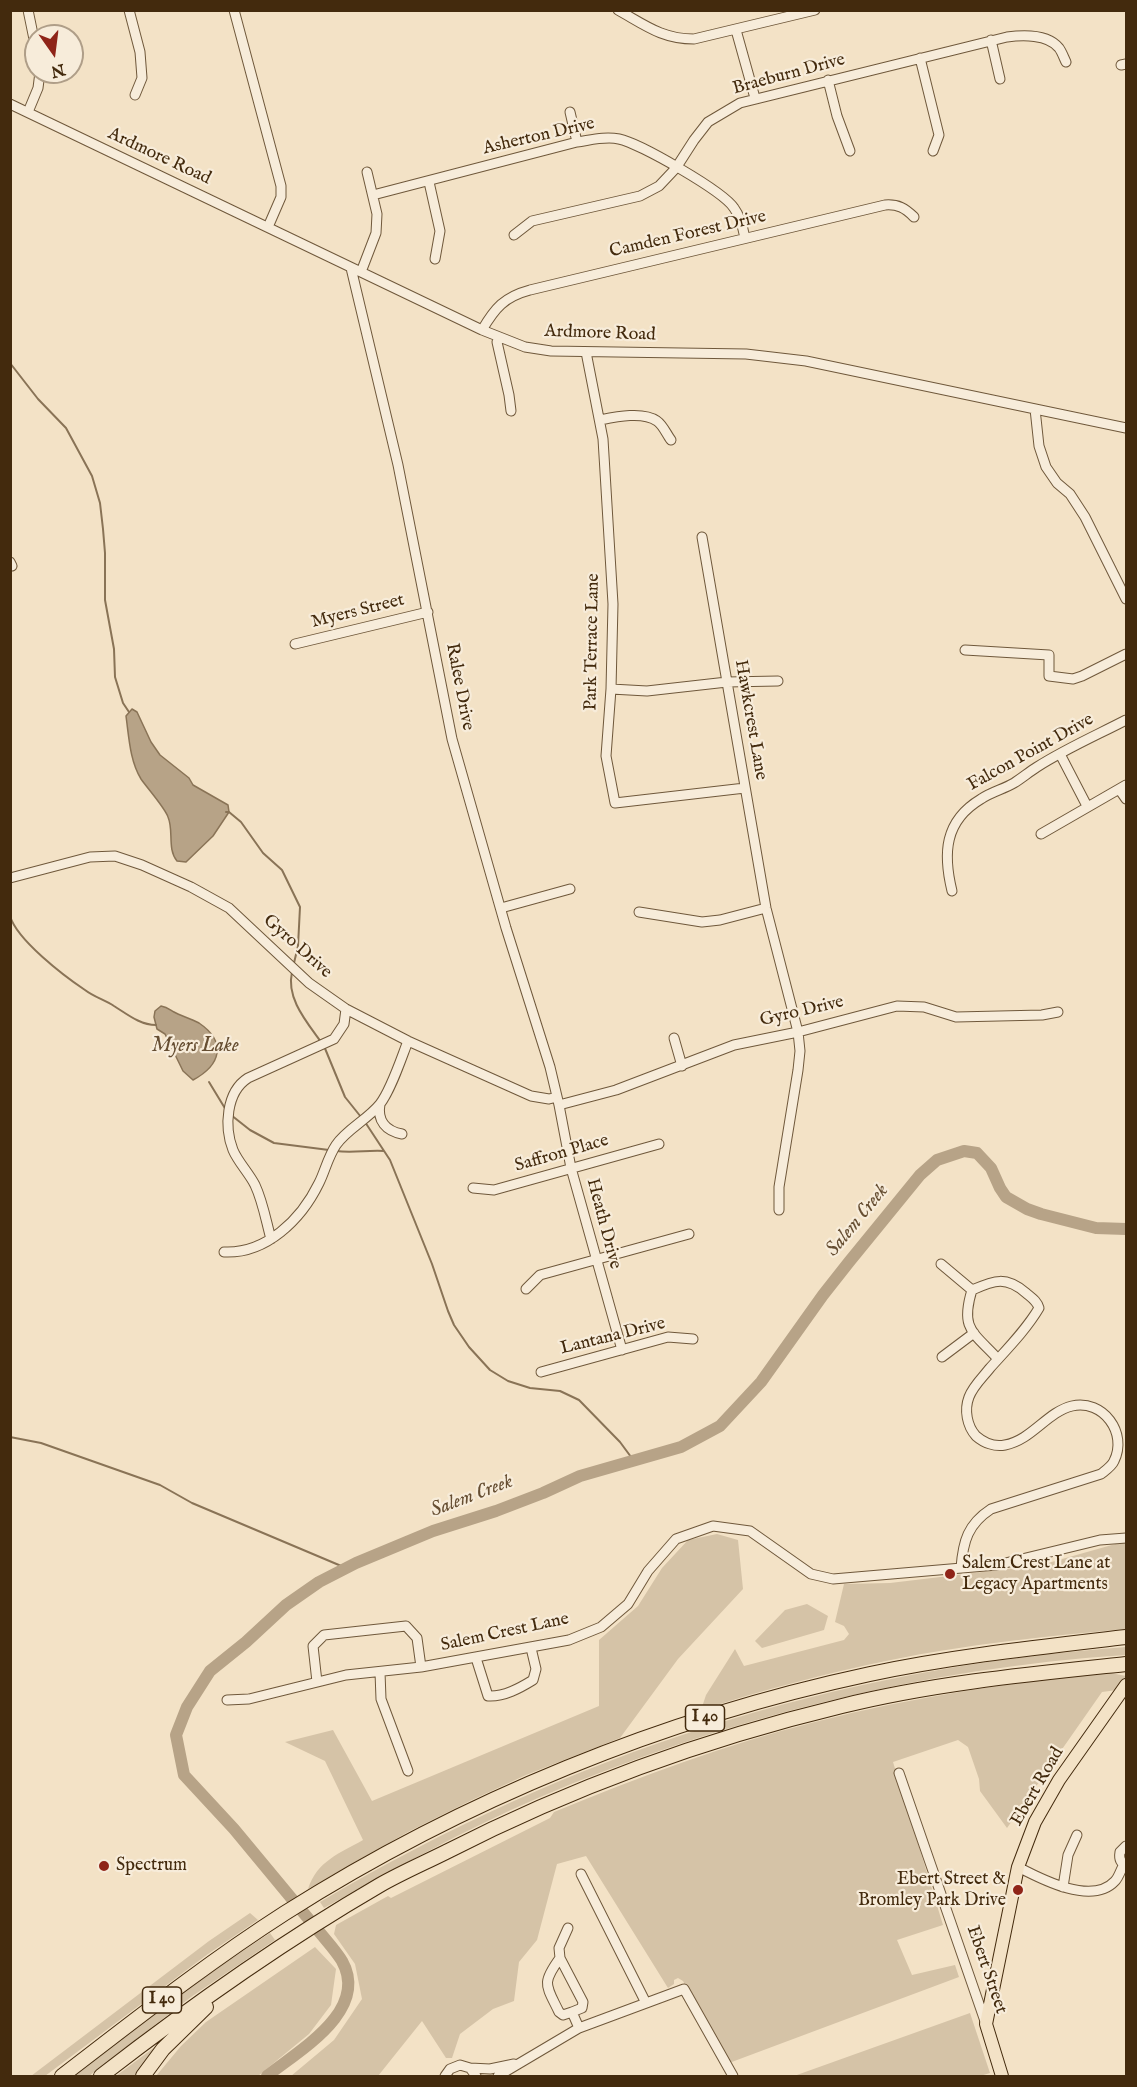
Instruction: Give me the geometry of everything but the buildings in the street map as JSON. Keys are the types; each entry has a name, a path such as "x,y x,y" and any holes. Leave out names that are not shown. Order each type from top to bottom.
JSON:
{"highway":[{"name":"I 40","path":"62,2076 174,1990 264,1927 348,1875 456,1818 570,1767 688,1723 810,1688 873,1673 1007,1650 1126,1637"},
{"name":"I 40","path":"101,2076 207,1996 382,1884 503,1823 634,1769 703,1745 842,1706 912,1691 985,1678 1126,1664"},
{"path":"143,2076 188,2024 218,1998 267,1963 281,1947"}],"main road":[{"name":"Ebert Road","path":"986,2024 1018,1867 1035,1822 1059,1780 1125,1688"},
{"name":"Ebert Street","path":"986,2024 1002,2076"}],"street":[{"path":"129,10 140,52 142,78 135,94"},
{"path":"234,10 281,186 280,197 268,227"},
{"path":"618,10 663,35 676,39 694,39 815,10"},
{"path":"736,30 755,98"},
{"name":"Braeburn Drive","path":"514,235 532,221 640,196 659,186 676,168 708,123 727,109 755,98 991,40 1024,35 1044,39 1059,47 1066,62"},
{"path":"991,40 1000,79"},
{"path":"920,58 939,135 933,150"},
{"path":"828,80 837,116 850,151"},
{"path":"28,112 38,84"},
{"name":"Ardmore Road","path":"10,104 482,330 525,347 551,351 746,354 806,361 1126,428"},
{"path":"570,112 578,142"},
{"name":"Asherton Drive","path":"373,195 578,142 617,138 645,149 724,196 735,208 746,238"},
{"path":"356,270 376,233 377,213 367,172"},
{"path":"429,182 440,231 435,259"},
{"name":"Camden Forest Drive","path":"482,330 501,304 519,293 885,205 899,206 914,217"},
{"name":"Ralee Drive","path":"356,270 398,465 452,739 558,1101"},
{"path":"500,338 497,342 511,411"},
{"name":"Park Terrace Lane","path":"586,352 603,439 613,604 611,689 606,756 615,803 745,788"},
{"path":"1035,409 1039,446 1046,467 1057,483 1070,494 1085,518 1126,599"},
{"path":"600,420 620,416 639,416 657,421 671,440"},
{"name":"Hawkcrest Lane","path":"702,537 766,908 798,1032 800,1052 779,1187 779,1210"},
{"name":"Myers Street","path":"296,644 428,612"},
{"path":"965,651 1049,655 1049,676 1073,679 1126,654"},
{"path":"611,689 647,691 727,682 778,681"},
{"name":"Falcon Point Drive","path":"952,891 946,868 949,838 957,821 967,808 1014,783 1036,767 1126,720"},
{"path":"1060,754 1087,806"},
{"path":"1041,834 1123,787 1126,799"},
{"name":"Gyro Drive","path":"10,878 90,856 115,856 142,865 191,886 229,908 309,983 346,1009 408,1041 531,1096 558,1101 616,1089 734,1045 798,1032 897,1006 924,1007 956,1017 1042,1015 1058,1012"},
{"path":"501,908 570,889"},
{"path":"639,912 702,922 720,920 766,908"},
{"path":"271,1239 255,1185 233,1149 228,1124 232,1096 238,1086 248,1078 334,1039 344,1024 346,1009"},
{"path":"674,1038 682,1066"},
{"path":"402,1134 394,1133 384,1126 379,1113 380,1104 408,1041"},
{"name":"Heath Drive","path":"558,1101 571,1168 622,1350"},
{"path":"224,1252 237,1253 254,1248 284,1229 306,1204 320,1183 336,1145 380,1104"},
{"name":"Saffron Place","path":"473,1188 494,1190 659,1144"},
{"path":"526,1289 540,1275 689,1234"},
{"path":"940,1264 972,1290"},
{"path":"961,1568 962,1550 973,1523 980,1516 991,1509 1101,1474 1114,1463 1119,1447 1117,1431 1110,1419 1101,1411 1086,1405 1072,1406 1060,1411 1033,1432 1006,1445 995,1446 981,1441 972,1431 968,1420 969,1397 976,1385 1039,1308 1037,1301 1015,1283 1000,1281 972,1290"},
{"path":"972,1290 966,1317 969,1328 998,1359"},
{"path":"942,1357 974,1333"},
{"name":"Lantana Drive","path":"541,1372 668,1337 693,1339"},
{"path":"1117,1431 1126,1427"},
{"path":"1116,1455 1126,1459"},
{"name":"Salem Crest Lane","path":"227,1700 249,1699 346,1675 421,1667 568,1640 601,1627 628,1604 648,1571 676,1539 713,1526 750,1531 811,1574 832,1579 997,1565 1100,1540 1126,1538"},
{"path":"317,1682 313,1646 324,1635 406,1626 417,1638 421,1667"},
{"path":"476,1658 488,1696 495,1696 519,1688 533,1680 536,1669 531,1648"},
{"path":"380,1672 381,1699 408,1771"},
{"name":"Ebert Street","path":"899,1773 986,2024"},
{"path":"1062,1887 1068,1855 1077,1835"},
{"path":"1018,1867 1048,1883 1062,1887 1085,1891 1101,1889 1115,1881 1125,1864 1119,1856 1126,1846"},
{"path":"581,1874 646,2003"},
{"path":"560,1958 547,1979 546,1986 562,2015 582,2008 583,2002 560,1958 559,1948 568,1928"},
{"path":"498,2076 579,2028 684,1989 733,2076"},
{"path":"572,2012 579,2028"},
{"path":"445,2076 454,2066 460,2065 473,2072 519,2062"}],"shaded area":[{"path":"717,1534 738,1540 743,1589 678,1659 620,1738 526,1775 472,1800 408,1832 308,1889 317,1871 323,1865 363,1840 325,1761 285,1742 333,1730 372,1801 599,1706 599,1640 638,1606 662,1568 688,1540"},
{"path":"1126,1541 1126,1629 1008,1641 920,1654 819,1676 701,1710 706,1695 735,1649 744,1666 844,1640 849,1634 844,1626 835,1622 844,1584 890,1583 1041,1565"},
{"path":"807,1604 828,1616 824,1630 762,1648 755,1641 785,1610"},
{"path":"1126,1647 1126,1655 975,1672 826,1701 680,1744 609,1769 510,1810 403,1864 324,1908 320,1902 415,1849 511,1802 609,1761 708,1726 809,1698 912,1675 1018,1658"},
{"path":"1111,1673 1126,1676 1117,1690 1102,1692 1007,1828 980,1791 979,1779 968,1747 958,1740 893,1762 943,1925 897,1940 912,1975 955,1965 959,1977 729,2063 683,1981 678,1978 668,1988 586,1856 557,1864 537,1940 519,1962 514,2001 493,2009 460,2034 452,2058 446,2058 422,2021 378,2076 291,2076 334,2040 362,1999 355,1964 334,1934 336,1925 388,1896 391,1898 550,1818 554,1812 683,1762 749,1740 851,1713 962,1692"},
{"path":"250,1913 258,1920 208,1954 45,2076 31,2076 209,1941"},
{"path":"270,1933 275,1940 191,1997 89,2076 75,2076 171,2002"},
{"path":"315,1947 336,1969 331,2005 309,2034 258,2076 156,2076 181,2046 206,2022"},
{"path":"970,2013 990,2073 980,2076 794,2076"},
{"path":"156,2046 158,2049 137,2076 116,2076"}],"water":[{"path":"132,709 137,712 151,742 160,755 189,778 193,785 228,805 229,812 213,836 186,862 177,861 174,856 168,817 141,779 134,765 126,716"},
{"name":"Myers Lake","path":"161,1006 199,1023 214,1038 217,1045 215,1060 210,1067 193,1080 183,1071 165,1034 157,1029 155,1011"}],"waterway":[{"path":"10,363 38,399 66,428 92,476 100,503 103,529 105,600 114,649 115,677 123,703 129,712"},
{"path":"226,812 241,822 263,853 282,870 300,907 298,946 294,963"},
{"path":"10,916 14,925 31,946 65,976 134,1018 156,1025"},
{"path":"292,972 291,982 295,1000 321,1042"},
{"path":"324,1046 345,1097 361,1117"},
{"path":"209,1082 226,1110"},
{"path":"231,1115 250,1130 274,1143 329,1150"},
{"path":"365,1122 390,1160 432,1264 448,1311 454,1325 469,1347 490,1370 508,1381 530,1388 560,1391 579,1400 620,1442 634,1461"},
{"path":"336,1151 384,1151"},
{"name":"Salem Creek","path":"267,2076 327,2028 339,2013 346,1997 348,1979 342,1961 331,1946 234,1829 184,1775 176,1735 187,1707 210,1671 286,1605 319,1582 356,1563 433,1531 543,1493 580,1476 681,1447 720,1426 761,1382 849,1262 920,1175 937,1160 964,1151 977,1153 991,1168 1006,1197 1027,1209 1096,1228 1126,1229"},
{"path":"10,1437 41,1443 160,1485 192,1503 346,1568"}],"place":[{"name":"Salem Crest Lane at Legacy Apartments","path":"950,1574"},
{"name":"Spectrum","path":"104,1866"},
{"name":"Ebert Street & Bromley Park Drive","path":"1018,1890"}]}
